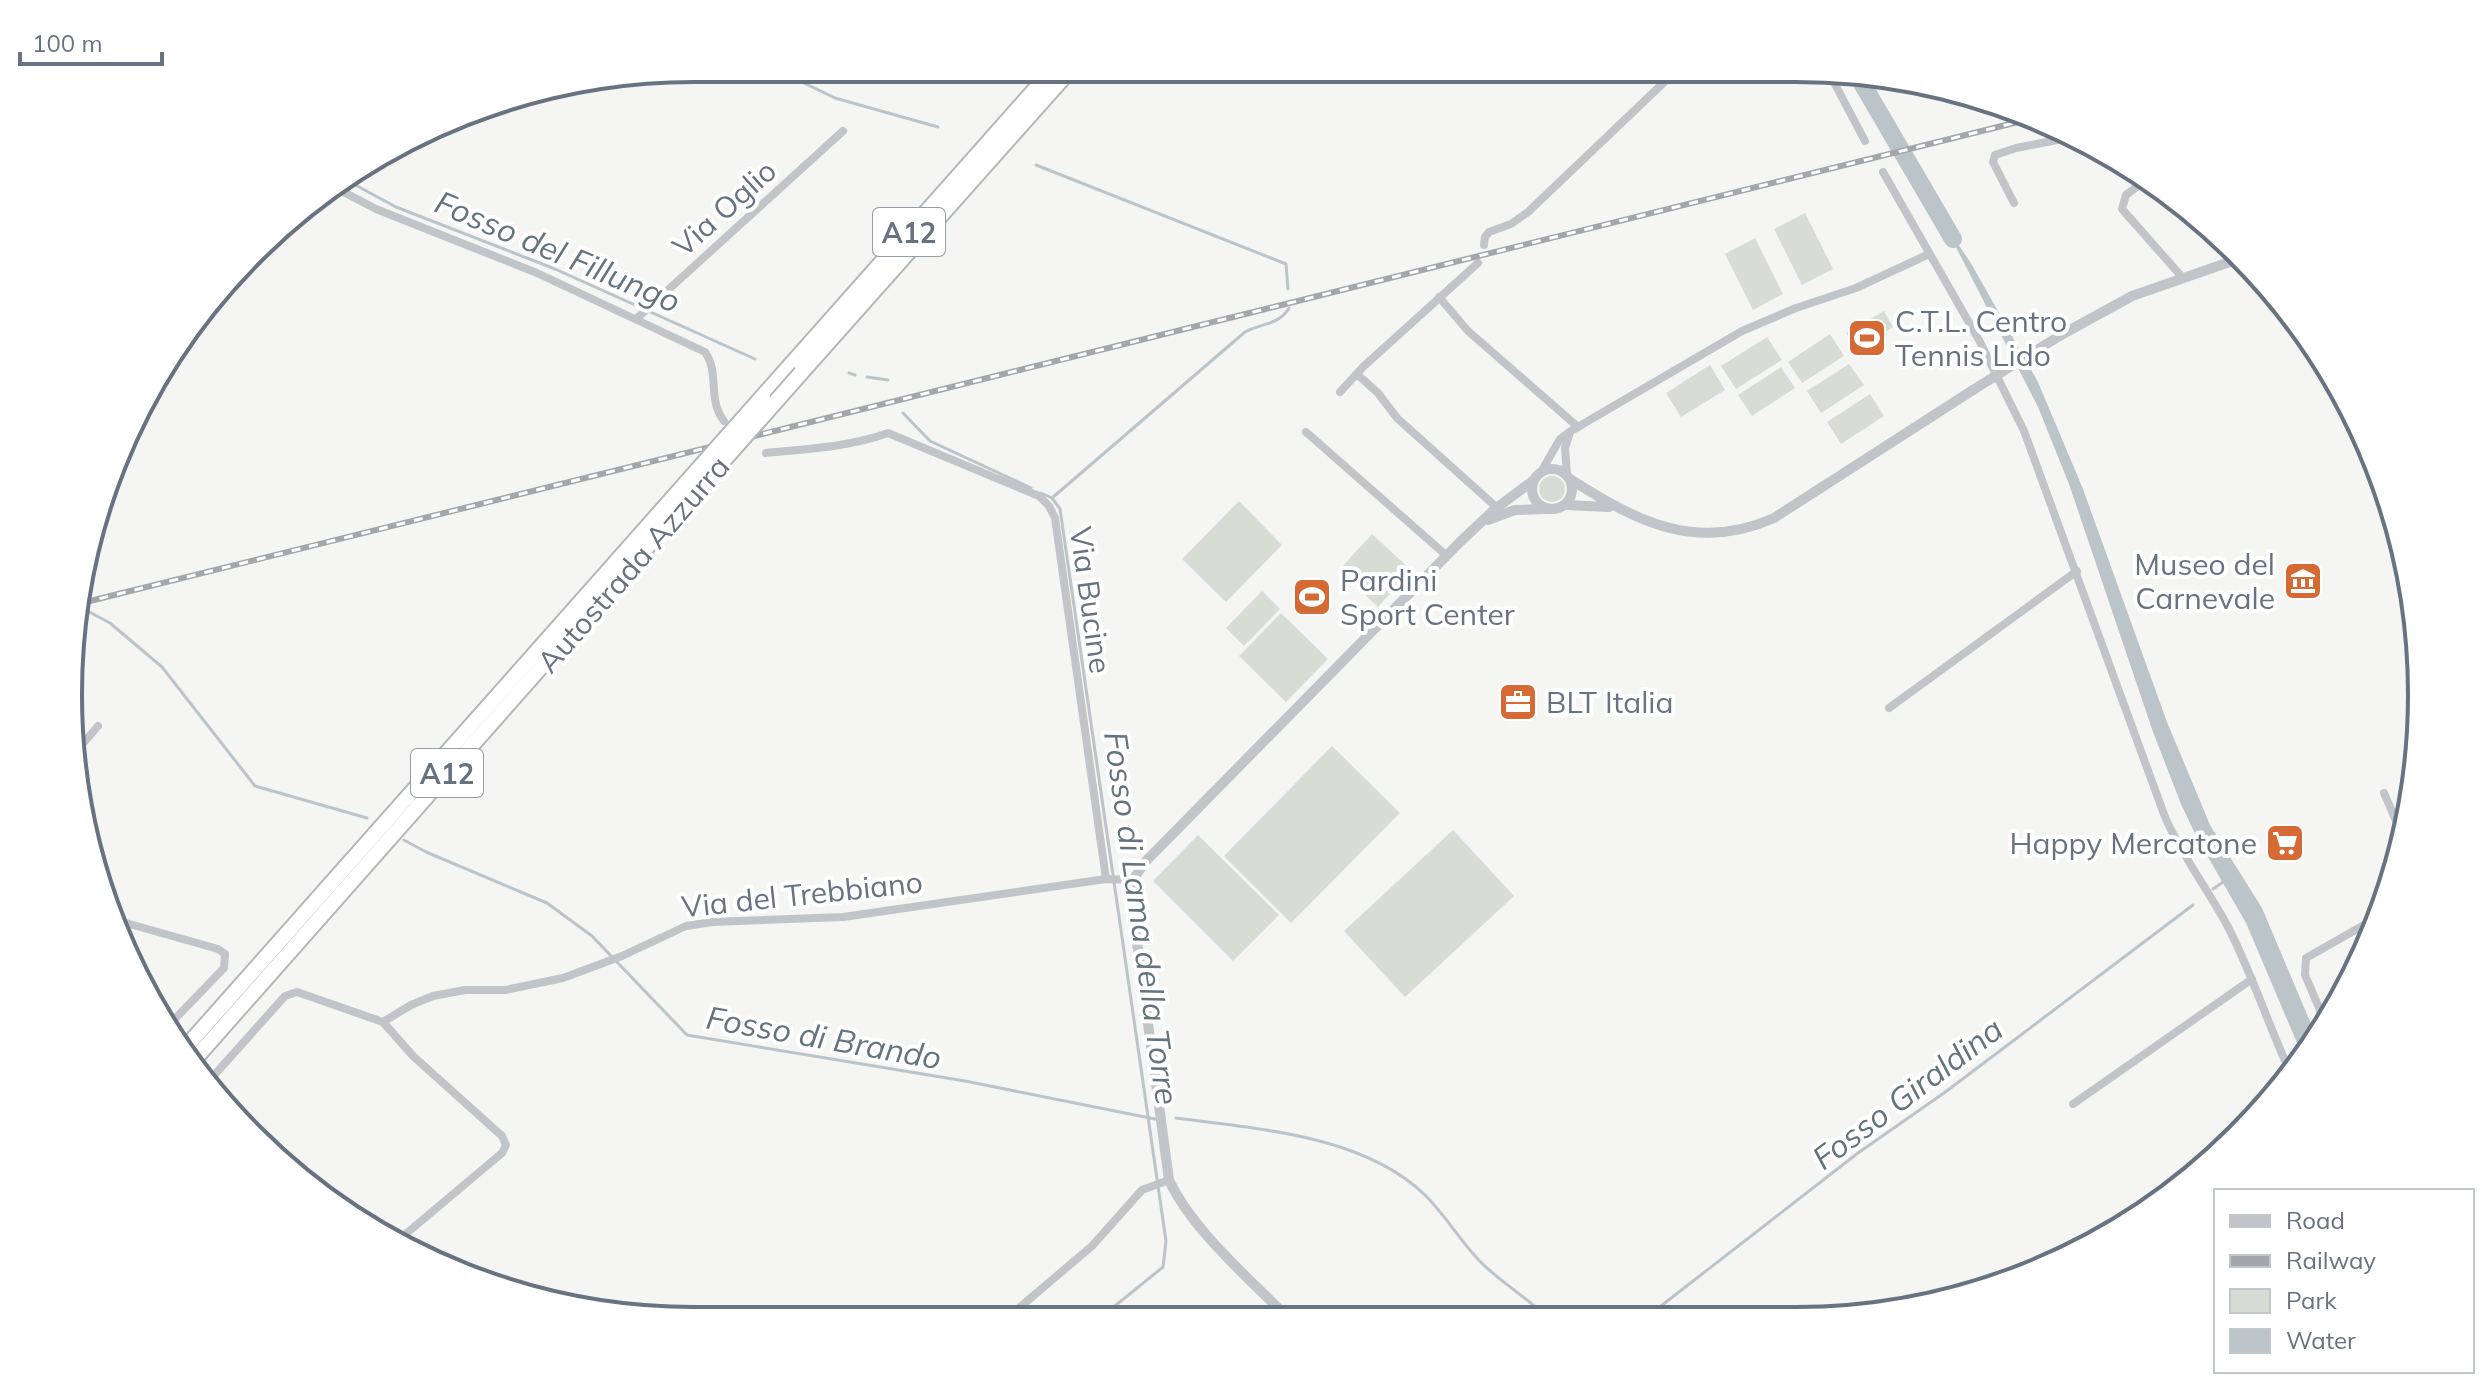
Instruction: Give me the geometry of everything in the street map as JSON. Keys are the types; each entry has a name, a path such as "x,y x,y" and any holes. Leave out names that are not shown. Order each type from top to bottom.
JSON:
{"highway":[{"name":"Autostrada Azzurra","path":"190,1042 1042,82"},
{"name":"Autostrada Azzurra","path":"199,1054 1060,82"}],"street":[{"path":"1484,245 1489,232 1511,224 1535,206 1664,82"},
{"path":"1834,83 1865,141"},
{"name":"Via Oglio","path":"639,316 843,131"},
{"path":"2014,203 1993,162 1995,155 2056,140"},
{"path":"1883,172 1979,340 2024,431 2165,817 2179,849 2226,923 2286,1061"},
{"path":"2138,186 2126,195 2122,209 2182,277"},
{"path":"344,192 376,209 639,316 705,352 711,360 716,411 724,421"},
{"path":"1546,509 1532,494 1537,476 1560,439 1574,429 1742,331 1796,308 1856,288 1929,254"},
{"path":"1277,1307 1222,1250 1182,1204 1166,1180 1128,880 1447,556 1495,509 1537,476 1557,469 1615,508 1659,526 1708,535 1758,525 1774,518 1973,390 2115,304 2230,262"},
{"path":"1340,392 1478,263"},
{"path":"1439,297 1468,331 1574,429"},
{"path":"1358,375 1378,393 1397,418 1495,509"},
{"path":"1566,505 1572,493 1565,448 1574,429"},
{"path":"1306,432 1447,556"},
{"name":"Via Bucine","path":"766,453 869,440 888,433 1039,496 1049,506 1055,518 1109,880"},
{"path":"1479,525 1515,510 1553,510 1566,505 1590,504 1615,508"},
{"path":"1889,708 2077,571"},
{"path":"84,743 98,726"},
{"path":"2384,793 2395,818"},
{"name":"Via del Trebbiano","path":"383,1022 433,996 465,990 505,990 563,978 622,956 686,926 843,917 1109,880 1128,880"},
{"path":"127,923 218,949 225,954 224,968 175,1019"},
{"path":"2320,1010 2305,975 2306,958 2362,926"},
{"path":"2073,1104 2252,979"},
{"path":"215,1074 285,996 297,992 383,1022 413,1056 502,1136 506,1145 502,1153 405,1234"},
{"path":"1020,1307 1092,1246 1148,1185 1166,1180"}],"green space":[{"path":"1805,213 1833,269 1802,285 1774,229"},
{"path":"1755,238 1783,294 1753,310 1725,254"},
{"name":"C.T.L. Centro Tennis Lido","path":"1884,311 1893,327 1882,334 1886,343 1861,358 1846,333"},
{"path":"1830,334 1844,356 1802,383 1788,362"},
{"path":"1767,337 1782,360 1736,389 1721,366"},
{"path":"1849,364 1864,385 1821,413 1807,391"},
{"path":"1710,365 1725,390 1681,417 1666,393"},
{"path":"1781,367 1795,388 1752,416 1738,395"},
{"path":"1870,394 1884,416 1841,444 1827,422"},
{"path":"1552,476 1561,480 1565,489 1561,498 1552,502 1543,498 1539,489 1543,480"},
{"path":"1239,501 1282,545 1226,602 1182,559"},
{"path":"1372,534 1411,570 1378,607 1339,570"},
{"path":"1262,591 1280,609 1244,646 1226,628"},
{"path":"1281,613 1328,659 1286,702 1239,656"},
{"path":"1332,746 1400,813 1291,923 1224,856"},
{"path":"1453,830 1514,896 1405,997 1344,931"},
{"path":"1198,835 1279,915 1233,961 1153,881"}],"water":[{"path":"1941,218 1972,265 2038,382 2083,489 2167,722 2210,825 2262,908 2311,1025 2298,1045 2246,923 2181,804 2153,732 2069,484 2038,407"}],"waterway":[{"path":"802,82 835,98 938,127"},
{"path":"1863,86 1953,239"},
{"path":"1036,165 1286,264 1288,289"},
{"name":"Fosso del Fillungo","path":"355,185 396,207 555,269 755,359"},
{"path":"1052,498 1245,332 1275,321 1289,308"},
{"name":"Fosso del Fillungo","path":"849,373 855,375"},
{"name":"Fosso del Fillungo","path":"867,377 888,380"},
{"name":"Fosso del Fillungo","path":"903,413 930,441 1031,488"},
{"name":"Fosso di Lama della Torre","path":"1041,493 1052,498 1060,509 1166,1241 1163,1267 1114,1307"},
{"name":"Fosso di Brando","path":"88,611 110,623 162,667 255,786 367,818"},
{"name":"Fosso di Brando","path":"404,840 547,903 592,936 687,1035 965,1081 1155,1119"},
{"name":"Fosso Giraldina","path":"2213,889 2223,882"},
{"name":"Fosso Giraldina","path":"1660,1307 1858,1153 1944,1093 2193,905"},
{"path":"1176,1118 1308,1138 1371,1159 1400,1175 1425,1195 1484,1265 1535,1307"}],"railway":[{"path":"89,601 2014,123"}],"place":[{"name":"C.T.L. Centro Tennis Lido","path":"1867,338"},
{"name":"Museo del Carnevale","path":"2303,581"},
{"name":"Pardini Sport Center","path":"1312,597"},
{"name":"BLT Italia","path":"1518,702"},
{"name":"Happy Mercatone","path":"2285,843"}]}
